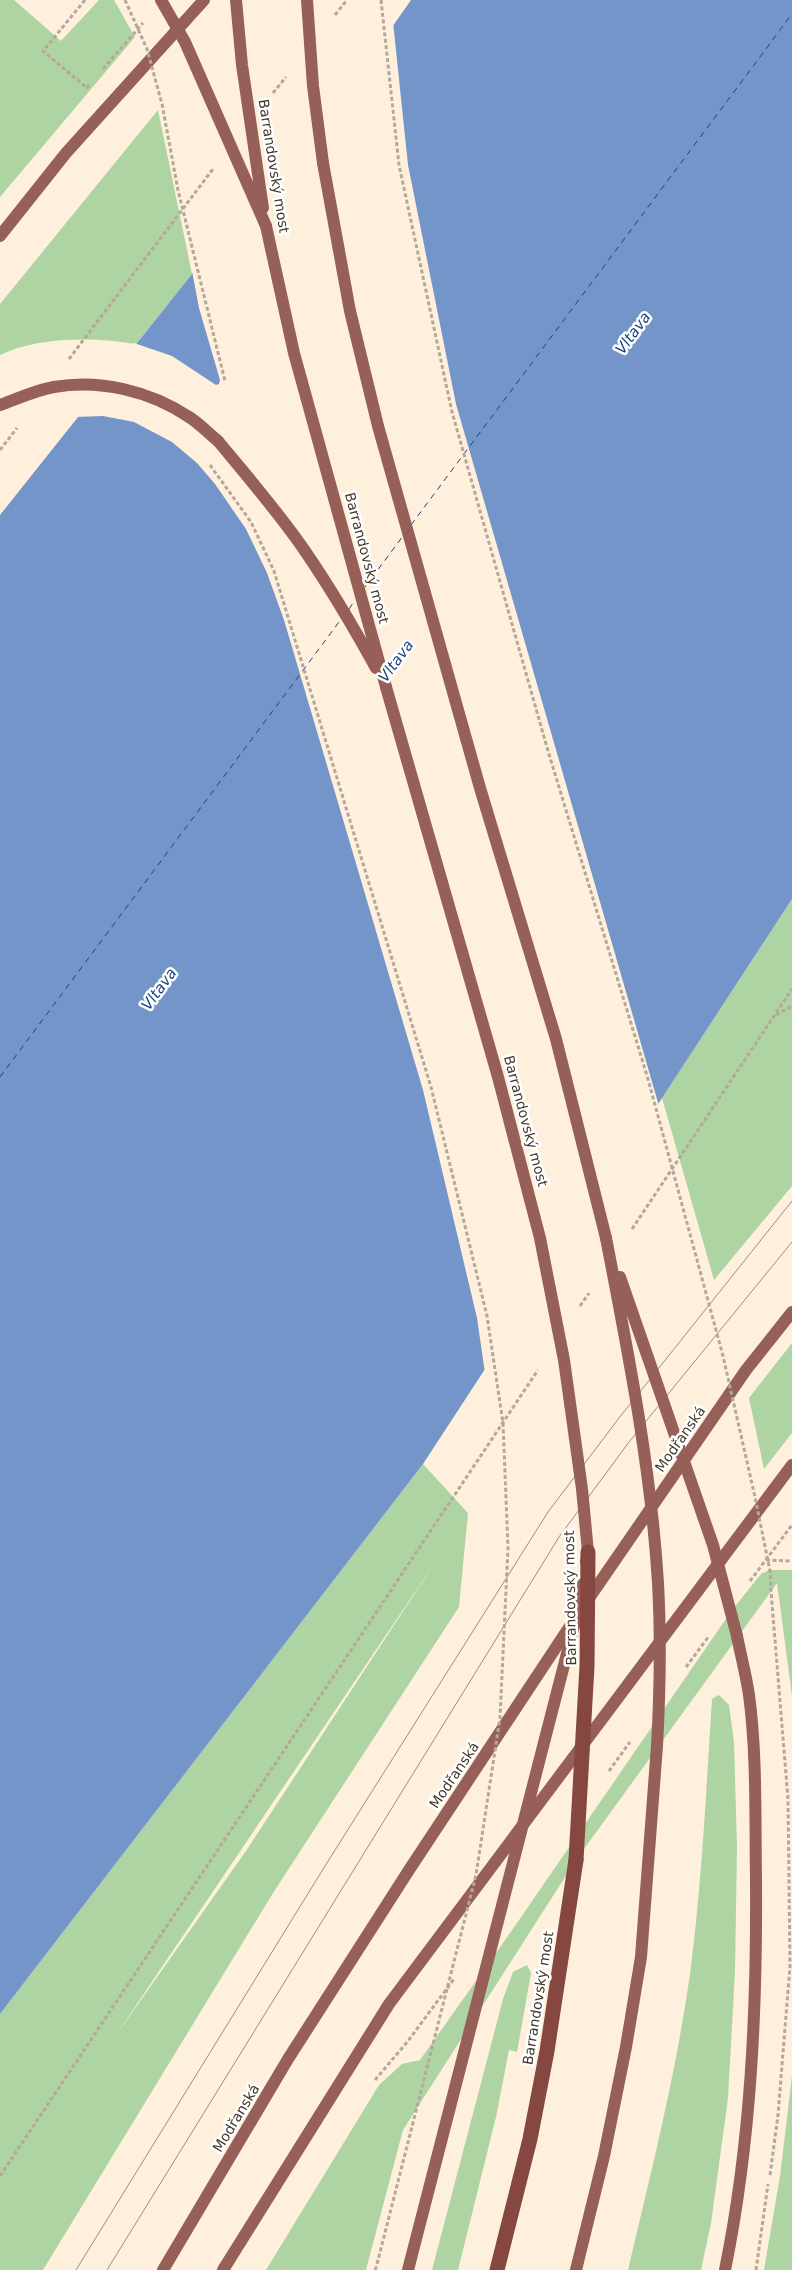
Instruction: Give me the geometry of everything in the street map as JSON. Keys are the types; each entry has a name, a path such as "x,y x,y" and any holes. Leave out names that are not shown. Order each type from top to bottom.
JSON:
{"highway":[{"name":"Barrandovský most","path":"497,2270 530,2139 547,2051 576,1860 586,1686 588,1552"}],"main road":[{"path":"160,0 185,42 266,226"},
{"path":"0,236 66,152 204,0"},
{"name":"Barrandovský most","path":"236,0 242,65 266,226 294,353 386,687 498,1077 540,1238 564,1360 582,1489 588,1552"},
{"path":"307,0 313,86 323,163 350,311 375,417 480,788 556,1039 606,1238 642,1437 658,1583 660,1669 657,1746 639,1966 626,2047 606,2147 576,2270"},
{"path":"0,406 53,387 82,384 109,386 137,392 164,403 190,417 218,442 263,495 305,551 348,617 386,687"},
{"path":"606,1238 713,1545 737,1636 749,1696 754,1778 756,1931 752,2076 744,2150 725,2270"},
{"name":"Modřanská","path":"163,2270 288,2059 409,1870 610,1567 746,1370 792,1312"},
{"path":"223,2270 389,2004 792,1465"},
{"path":"408,2270 580,1603 588,1552"}],"path":[{"path":"85,0 43,50 87,88 93,81"},
{"path":"125,0 150,58 162,104 178,190 225,381"},
{"path":"329,23 347,0"},
{"path":"381,0 398,165 452,412 548,751 648,1079 723,1356 757,1506 770,1571 771,1592"},
{"path":"100,73 143,22"},
{"path":"269,98 287,76"},
{"path":"66,363 215,167"},
{"path":"0,450 18,426"},
{"path":"204,458 251,522 274,571 431,1087 487,1316 503,1423 508,1548 500,1718 476,1875 376,2269"},
{"path":"630,1232 792,988"},
{"path":"773,1017 792,1006"},
{"path":"580,1307 591,1290"},
{"path":"0,2176 541,1364"},
{"path":"792,1525 766,1560 792,1562"}],"green space":[{"path":"0,0 14,0 61,41 99,0 114,0 135,37 0,197"},
{"path":"158,110 192,274 136,344 85,339 49,341 32,344 0,355 0,304"},
{"path":"792,899 792,1186 714,1280 662,1098"},
{"path":"792,1343 792,1433 764,1469 749,1398"},
{"path":"423,1464 468,1513 459,1607 273,1893 43,2270 0,2270 0,2014","holes":["436,1561 246,1851 114,2038"]},
{"path":"769,1570 792,1570 792,1696 777,1583 576,1860 403,2130 366,2270 266,2270 379,2085 402,2064 420,2060 517,1923 732,1610 761,1574"},
{"path":"719,1695 729,1705 734,1742 737,1847 735,1972 728,2098 711,2223 701,2270 628,2270 678,2049 690,1974 698,1906 712,1699"},
{"path":"527,1965 531,1973 517,2052 509,2050 496,2117 458,2270 432,2270 503,1999 513,1972"},
{"path":"792,2076 792,2270 764,2270 780,2176"}],"water":[{"name":"Vltava","path":"411,0 792,0 792,899 423,1464 0,2014 0,515 192,274 348,90"}],"pier":[{"path":"393,22 408,165 456,404 659,1106 485,1373 477,1318 423,1090 284,620 267,573 246,529 215,484 197,463 172,442 134,422 103,416 75,417 134,343 172,356 216,385 219,384 220,380 199,308 192,271 346,89"}],"ferry route":[{"path":"411,525 792,14"},
{"path":"365,587 403,536"},
{"path":"349,609 355,600"},
{"path":"0,1077 342,618"}],"tram line":[{"path":"76,2270 325,1866 548,1512 619,1418 792,1201"},
{"path":"107,2270 559,1537 629,1442 792,1242"}]}
